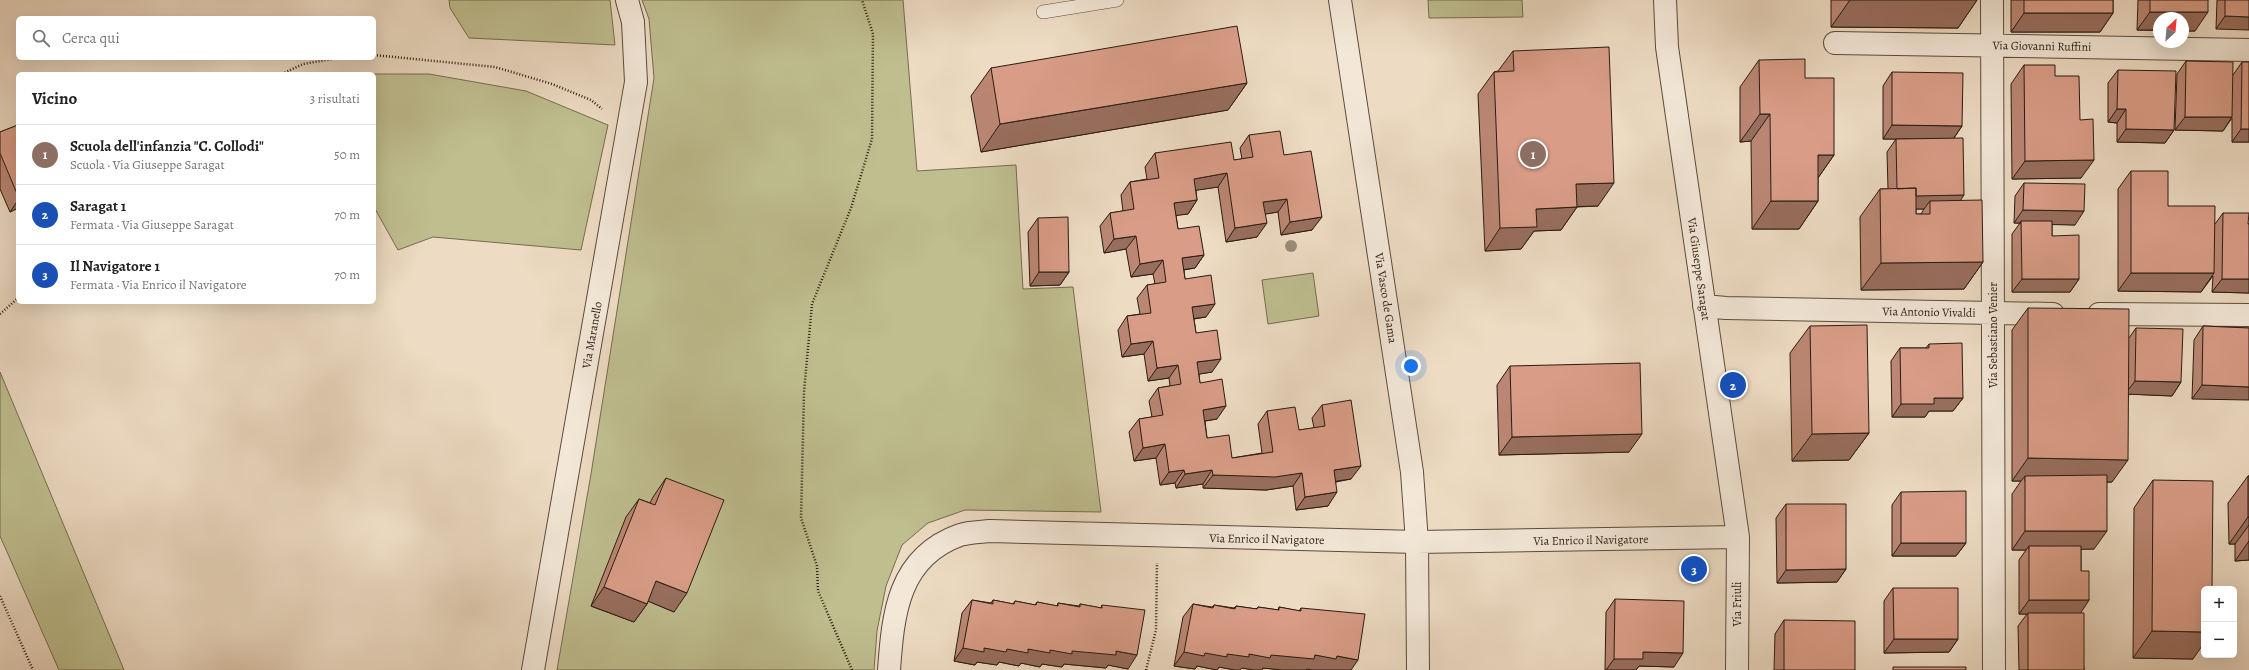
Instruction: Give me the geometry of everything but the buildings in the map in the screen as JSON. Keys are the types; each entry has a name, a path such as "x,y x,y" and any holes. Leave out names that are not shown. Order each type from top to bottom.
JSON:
{"street":[{"name":"Via Maranello","path":"533,670 636,82 633,22 627,0"},
{"name":"Via Vasco de Gama","path":"1340,0 1412,472 1417,542 1418,670"},
{"name":"Via Giuseppe Saragat","path":"1665,0 1667,47 1738,537"},
{"name":"Via Sebastiano Venier","path":"1992,0 1994,670"},
{"name":"Via Giovanni Ruffini","path":"1835,43 2249,50"},
{"name":"Via Antonio Vivaldi","path":"1704,306 1726,308 1993,314 2249,315"},
{"name":"Via Enrico il Navigatore","path":"889,670 893,623 901,591 917,564 937,545 961,534 990,532 1417,542 1738,537"},
{"name":"Via Friuli","path":"1736,670 1738,537"}],"lane":[{"path":"1043,12 1117,0"}],"path":[{"path":"852,670 818,592 817,566 802,518 804,392 812,304 851,208 872,139 873,34 862,0"},
{"path":"376,56 495,67 552,84 591,100 628,128"},
{"path":"286,72 303,64 326,60"},
{"path":"0,314 16,300"},
{"path":"1146,670 1156,630 1157,536"},
{"path":"0,596 33,670"}],"shaded area":[{"path":"449,0 610,0 615,45 469,38 450,8"},
{"path":"642,0 903,0 917,171 1016,165 1023,289 1073,287 1101,512 965,510 928,523 902,545 886,586 877,631 874,670 557,670 591,474 654,78 649,19","holes":["642,524 634,622 591,606"]},
{"path":"1428,0 1522,0 1523,17 1429,18"},
{"path":"376,74 429,74 526,91 608,125 581,250 433,237 398,250 376,211"},
{"path":"1313,273 1319,316 1268,324 1262,280"},
{"path":"0,372 124,670 59,670 0,536"}],"place":[{"name":"Scuola dell'infanzia \"C. Collodi\"","path":"1533,154"},
{"name":"Saragat 1","path":"1733,385"},
{"name":"Il Navigatore 1","path":"1694,569"}]}
